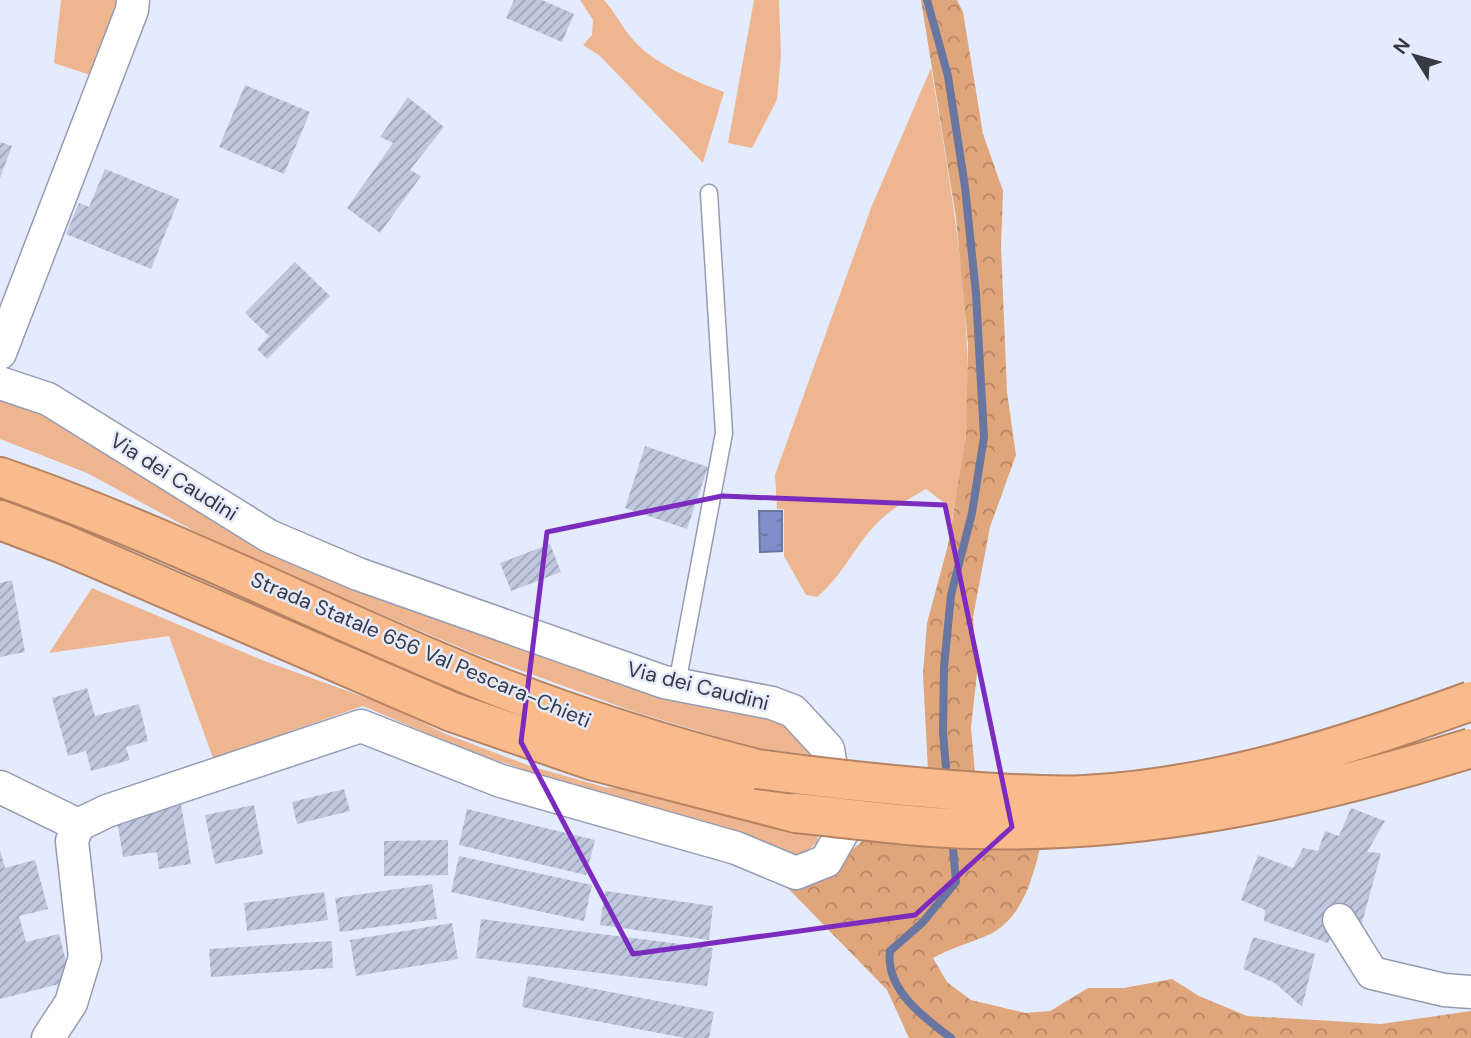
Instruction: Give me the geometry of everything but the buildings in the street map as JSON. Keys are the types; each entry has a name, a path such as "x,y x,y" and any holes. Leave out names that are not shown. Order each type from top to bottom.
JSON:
{"highway":[{"name":"Strada Statale 656 Val Pescara-Chieti","path":"0,477 181,549 493,684 610,729 757,769 891,785 1027,795 1083,796 1144,790 1263,767 1392,730 1471,701"},
{"name":"Strada Statale 656 Val Pescara-Chieti","path":"0,520 61,543 452,712 603,764 796,813 975,829 1065,828 1178,819 1297,795 1471,748"}],"street":[{"path":"0,353 132,10 133,0"},
{"name":"Via dei Caudini","path":"0,383 48,399 269,536 473,617 677,684 772,703 793,712 828,749 842,833 826,861 796,873 736,848 501,781 361,726 107,811 78,825"},
{"path":"0,787 78,825 72,841 85,957 71,1003 48,1038"},
{"path":"1339,920 1372,973 1444,990 1471,992"}],"lane":[{"path":"677,684 724,433 709,193"}],"highlighted area":[{"path":"722,496 945,505 1012,827 915,915 633,954 521,742 547,532"}],"shaded area":[{"path":"61,0 120,0 96,77 54,63"},
{"path":"580,0 604,0 630,36 649,54 686,76 724,92 703,163 600,56 583,45 592,35 593,20"},
{"path":"754,0 779,0 781,55 777,100 752,148 728,143"},
{"path":"931,68 959,250 967,342 965,445 951,524 947,505 926,489 895,508 875,525 825,590 817,597 806,595 784,556 784,509 777,509 775,475 871,208"},
{"path":"0,387 224,520 793,711 839,758 755,748 635,712 473,653 312,585 196,532 87,473 0,439"},
{"path":"92,588 262,660 389,706 446,734 530,766 604,787 654,791 817,831 818,842 802,855 775,852 468,751 363,706 213,758 169,636 49,653"}],"green space":[{"path":"921,0 957,0 963,12 983,134 1003,191 1001,246 1007,392 1016,455 990,527 973,617 977,673 971,728 975,773 928,771 923,674 927,623 948,545 966,437 968,344 956,218"},
{"path":"871,834 1041,844 1025,896 1010,919 988,935 933,958 947,982 971,1000 1025,1013 1050,1011 1088,988 1124,988 1172,979 1199,996 1247,1016 1381,1024 1471,1011 1471,1038 909,1038 887,990 780,880 840,860"}],"water":[{"path":"759,511 782,511 782,551 760,552"}],"waterway":[{"path":"927,0 948,76 965,187 976,294 984,437 972,513 951,595 944,667 943,732 947,780"},
{"path":"951,1038 918,1011 900,990 893,978 890,951 922,923 956,882 952,838"}]}
